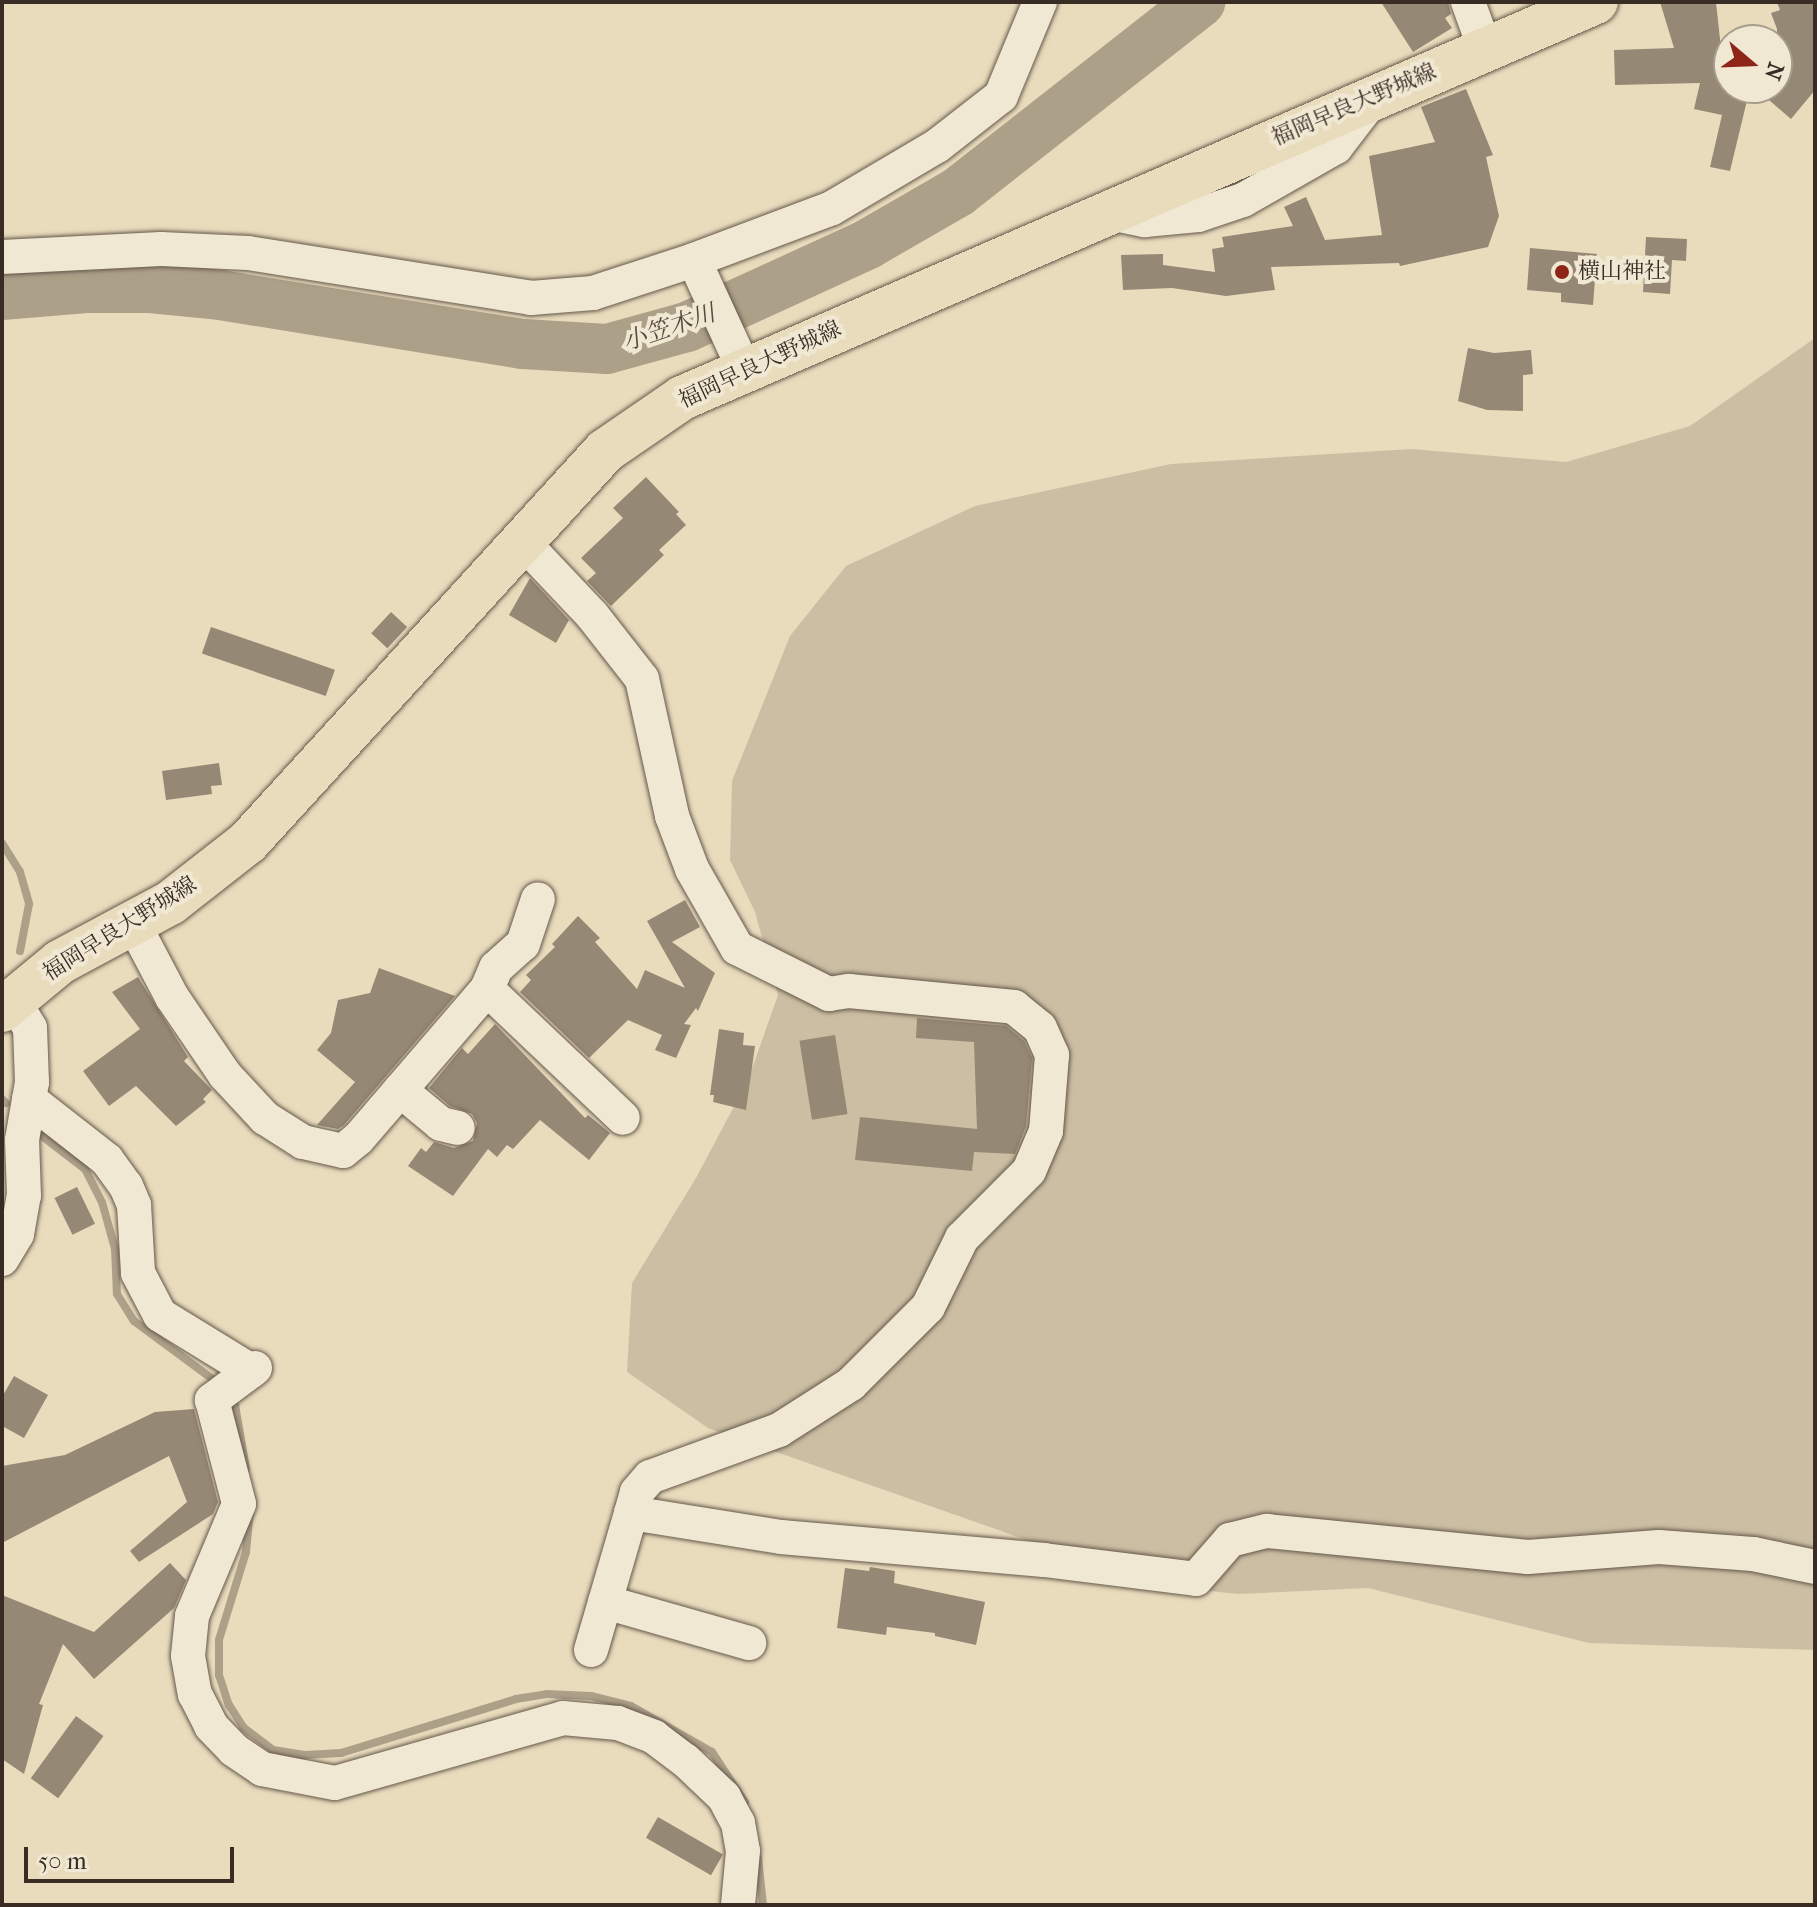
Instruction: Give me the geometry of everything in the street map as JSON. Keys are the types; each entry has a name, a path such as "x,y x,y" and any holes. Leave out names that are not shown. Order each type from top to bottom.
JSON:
{"main road":[{"name":"福岡早良大野城線","path":"8,1005 60,962 170,903 248,842 605,451 682,398 1596,2"}],"street":[{"path":"2,257 161,249 248,253 531,298 593,293 694,260 832,208 937,146 1001,96 1040,2"},
{"path":"1468,2 1485,49"},
{"path":"694,260 744,369"},
{"path":"522,541 602,626 642,679 672,816 692,869 737,948 829,994 849,991 1014,1007 1040,1028 1052,1055 1046,1131 1029,1171 962,1238 928,1307 851,1384 779,1430 650,1477 637,1492 591,1650"},
{"path":"133,923 172,997 225,1075 265,1118 303,1142 343,1151 358,1139 487,989 496,968 523,944 538,899"},
{"path":"487,989 623,1118"},
{"path":"2,1259 17,1234 24,1196 22,1140 29,1099 30,1028 8,1005"},
{"path":"400,1090 441,1124 458,1128"},
{"path":"29,1099 107,1160 126,1186 134,1205 138,1273 160,1315 249,1373 212,1400 239,1504 192,1616 188,1656 195,1694 211,1726 234,1750 262,1769 335,1783 563,1718 618,1723 654,1737 685,1760 724,1797 738,1823 743,1851 738,1905"},
{"path":"631,1513 781,1537 1044,1560 1196,1579 1230,1540 1267,1531 1528,1557 1659,1547 1753,1554 1815,1567"},
{"path":"605,1602 749,1643"}],"shaded area":[{"path":"1815,338 1815,1650 1589,1643 1368,1588 1238,1594 1155,1585 708,1428 627,1372 632,1283 696,1178 748,1080 778,995 755,912 730,860 732,781 790,636 846,566 975,506 1171,464 1411,449 1566,462 1690,426"}],"building":[{"path":"1381,2 1448,2 1451,14 1445,18 1452,28 1413,52"},
{"path":"1660,2 1716,2 1718,24 1713,24 1713,104 1746,104 1730,171 1710,167 1722,115 1694,109 1700,83 1615,85 1614,50 1674,48"},
{"path":"1777,2 1815,2 1815,90 1791,119 1774,104 1793,104 1793,24 1775,24 1771,13 1780,10"},
{"path":"1466,89 1493,155 1486,157 1499,216 1488,247 1400,266 1399,263 1271,267 1275,290 1226,296 1172,288 1123,290 1121,255 1163,254 1163,265 1215,272 1212,249 1224,247 1222,237 1293,226 1284,207 1306,197 1325,240 1382,235 1369,156 1435,142 1421,107"},
{"path":"1646,237 1687,239 1686,261 1672,260 1670,294 1643,292"},
{"path":"1530,248 1597,254 1593,305 1561,302 1561,293 1527,290"},
{"path":"1468,348 1494,353 1531,350 1533,374 1523,375 1523,411 1487,410 1458,401"},
{"path":"646,477 679,512 676,514 686,525 659,550 664,555 611,606 587,581 596,573 581,558 623,518 613,508"},
{"path":"530,578 569,620 556,643 509,615"},
{"path":"391,612 407,627 387,648 371,633"},
{"path":"211,627 335,670 326,696 202,653"},
{"path":"219,763 222,785 211,786 212,794 166,800 162,771"},
{"path":"685,900 700,927 672,942 715,973 698,1011 696,1008 684,1024 691,1025 676,1058 655,1050 662,1035 628,1020 589,1058 520,992 531,980 526,975 555,947 552,944 578,916 600,938 595,942 637,989 645,970 685,988 647,921"},
{"path":"379,968 455,996 344,1125 338,1129 317,1125 355,1082 317,1050 331,1033 338,1000 370,993"},
{"path":"138,977 188,1057 184,1061 212,1090 203,1099 206,1102 176,1126 136,1086 109,1106 83,1071 140,1029 112,992"},
{"path":"917,1018 1006,1026 1024,1041 1032,1058 1026,1126 1015,1154 974,1152 972,1171 855,1160 860,1117 977,1129 974,1042 916,1038"},
{"path":"495,1024 585,1118 588,1115 610,1133 589,1160 540,1120 513,1149 507,1145 497,1157 488,1149 453,1196 408,1166 421,1148 426,1152 434,1142 454,1148 473,1141 477,1123 472,1114 450,1106 429,1088 462,1048 468,1054"},
{"path":"719,1029 744,1033 743,1045 755,1046 746,1110 713,1102 714,1095 710,1095"},
{"path":"835,1035 848,1114 812,1120 799,1041"},
{"path":"77,1187 95,1224 73,1235 55,1198"},
{"path":"14,1376 48,1395 24,1438 2,1426 2,1397"},
{"path":"194,1409 218,1502 213,1514 139,1562 130,1551 187,1502 169,1456 2,1543 2,1466 65,1455 155,1412"},
{"path":"170,1563 186,1580 174,1608 94,1679 63,1644 39,1704 43,1705 24,1774 2,1759 2,1595 94,1632"},
{"path":"870,1567 895,1571 894,1583 985,1602 976,1645 935,1636 935,1633 887,1627 886,1635 837,1628 845,1568 869,1571"},
{"path":"76,1716 104,1736 58,1798 31,1778"},
{"path":"658,1817 723,1854 711,1875 646,1838"}],"waterway":[{"name":"小笠木川","path":"2,295 86,288 150,288 220,295 523,344 607,349 687,327 868,244 958,192 1200,2"},
{"path":"2,286 9,293"},
{"path":"2,843 20,872 29,904 20,951"},
{"path":"2,1099 6,1103"},
{"path":"33,1129 85,1169 102,1202 115,1249 117,1294 134,1321 219,1384"},
{"path":"230,1398 235,1405 246,1469"},
{"path":"250,1511 246,1552 219,1640 219,1675 229,1705 244,1728 273,1750 305,1755 341,1753 516,1699 547,1694 591,1696 631,1706 712,1752 745,1802"},
{"path":"758,1858 763,1905"}],"place":[{"name":"横山神社","path":"1562,272"}]}
